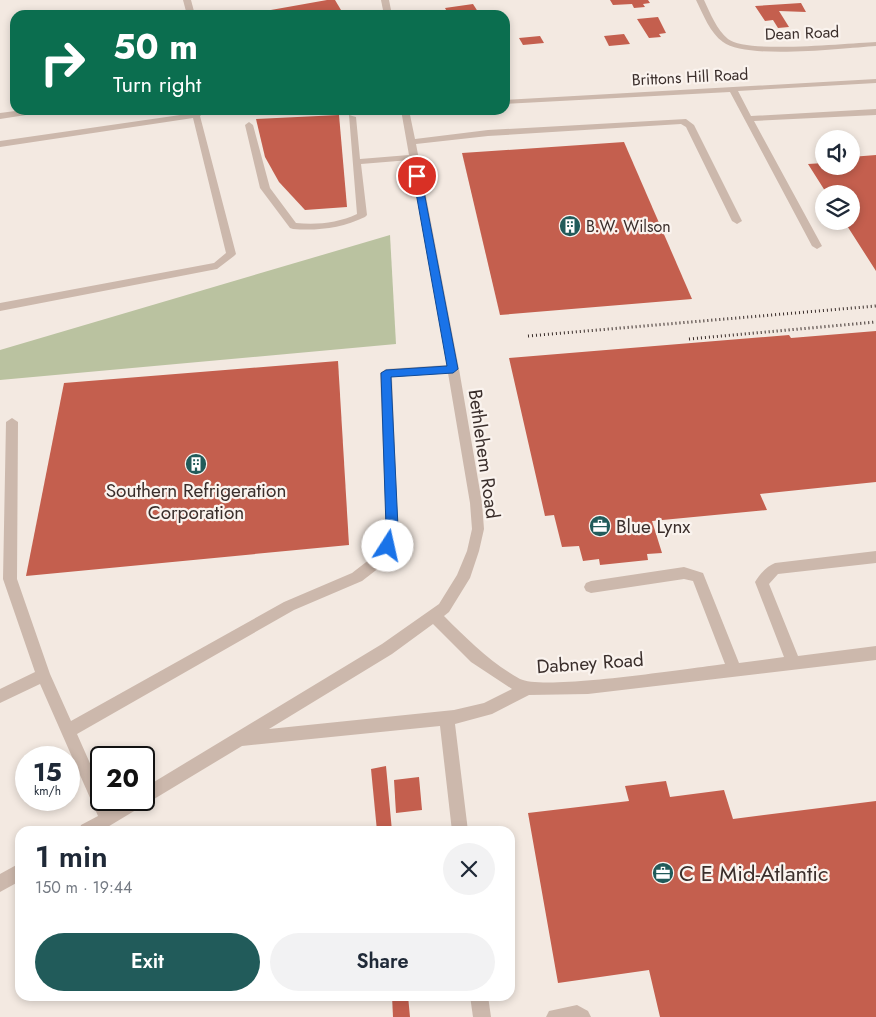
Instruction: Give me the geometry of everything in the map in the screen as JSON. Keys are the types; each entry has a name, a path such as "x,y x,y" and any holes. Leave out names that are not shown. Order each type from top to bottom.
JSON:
{"street":[{"name":"Dean Road","path":"700,0 724,40 729,44 758,49 876,44"},
{"name":"Brittons Hill Road","path":"510,102 876,81"},
{"path":"733,90 817,246"},
{"path":"748,119 876,112"},
{"path":"0,144 180,115"},
{"path":"0,307 218,266 232,254 200,115"},
{"name":"Bethlehem Road","path":"406,115 453,369 476,503 478,529 474,551 463,578 444,608 435,616"},
{"path":"249,125 265,188 293,226 314,228 354,220 362,215 352,117"},
{"path":"411,142 488,133 683,121 690,125 738,221"},
{"path":"356,162 413,157"},
{"path":"68,732 289,606 357,577 379,560 388,546 392,527 386,373 453,369"},
{"path":"12,422 10,579 43,675 107,819"},
{"path":"793,662 762,582 775,568 876,557"},
{"path":"591,587 684,573 698,577 734,669"},
{"path":"155,790 387,649 435,616"},
{"name":"Dabney Road","path":"435,616 476,657 516,684 527,688 547,690 588,687 876,653"},
{"path":"0,696 43,675"},
{"path":"238,740 446,718 483,712 494,708 527,688"},
{"path":"446,718 459,826"},
{"path":"95,826 120,811"},
{"path":"0,884 15,875"},
{"path":"480,1001 482,1017"},
{"path":"555,1017 577,1014 582,1017"}],"green space":[{"path":"390,235 396,344 0,380 0,350"}],"building":[{"path":"335,0 341,10 271,10"},
{"path":"610,0 648,0 650,3 643,4 645,7 634,8 632,4 613,5"},
{"path":"801,3 806,12 779,11 789,27 778,28 773,20 765,21 755,6"},
{"path":"473,4 477,10 446,10 445,8"},
{"path":"658,17 666,33 659,34 661,37 649,38 637,19"},
{"path":"624,34 630,44 609,46 604,36"},
{"path":"540,36 544,43 523,45 519,38"},
{"path":"339,115 347,207 305,210 279,182 265,157 256,119"},
{"name":"B.W. Wilson","path":"624,142 692,299 500,315 462,153"},
{"path":"876,155 876,271 850,230 860,230 860,185 821,185 808,164 815,164 815,175 860,175 860,156"},
{"path":"876,331 876,482 760,494 767,510 652,521 662,553 647,554 648,560 600,565 599,559 583,561 579,546 562,547 554,515 545,516 509,358 789,335 791,338"},
{"name":"Southern Refrigeration Corporation","path":"338,361 349,545 26,576 64,383"},
{"path":"386,766 392,826 377,826 371,769"},
{"path":"419,777 422,810 396,813 394,780"},
{"path":"666,781 670,797 724,790 733,819 876,801 876,1017 660,1017 649,970 558,983 528,813 629,801 625,786"},
{"path":"392,1001 408,1001 410,1017 393,1017"}],"railway":[{"path":"528,336 876,306"},
{"path":"689,339 876,322"}],"place":[{"name":"B.W. Wilson","path":"570,226"},
{"name":"Southern Refrigeration Corporation","path":"196,464"},
{"name":"Blue Lynx","path":"600,526"},
{"name":"C E Mid-Atlantic","path":"663,873"}],"route":[{"path":"388,546 392,527 386,373 453,369 417,176"}]}
